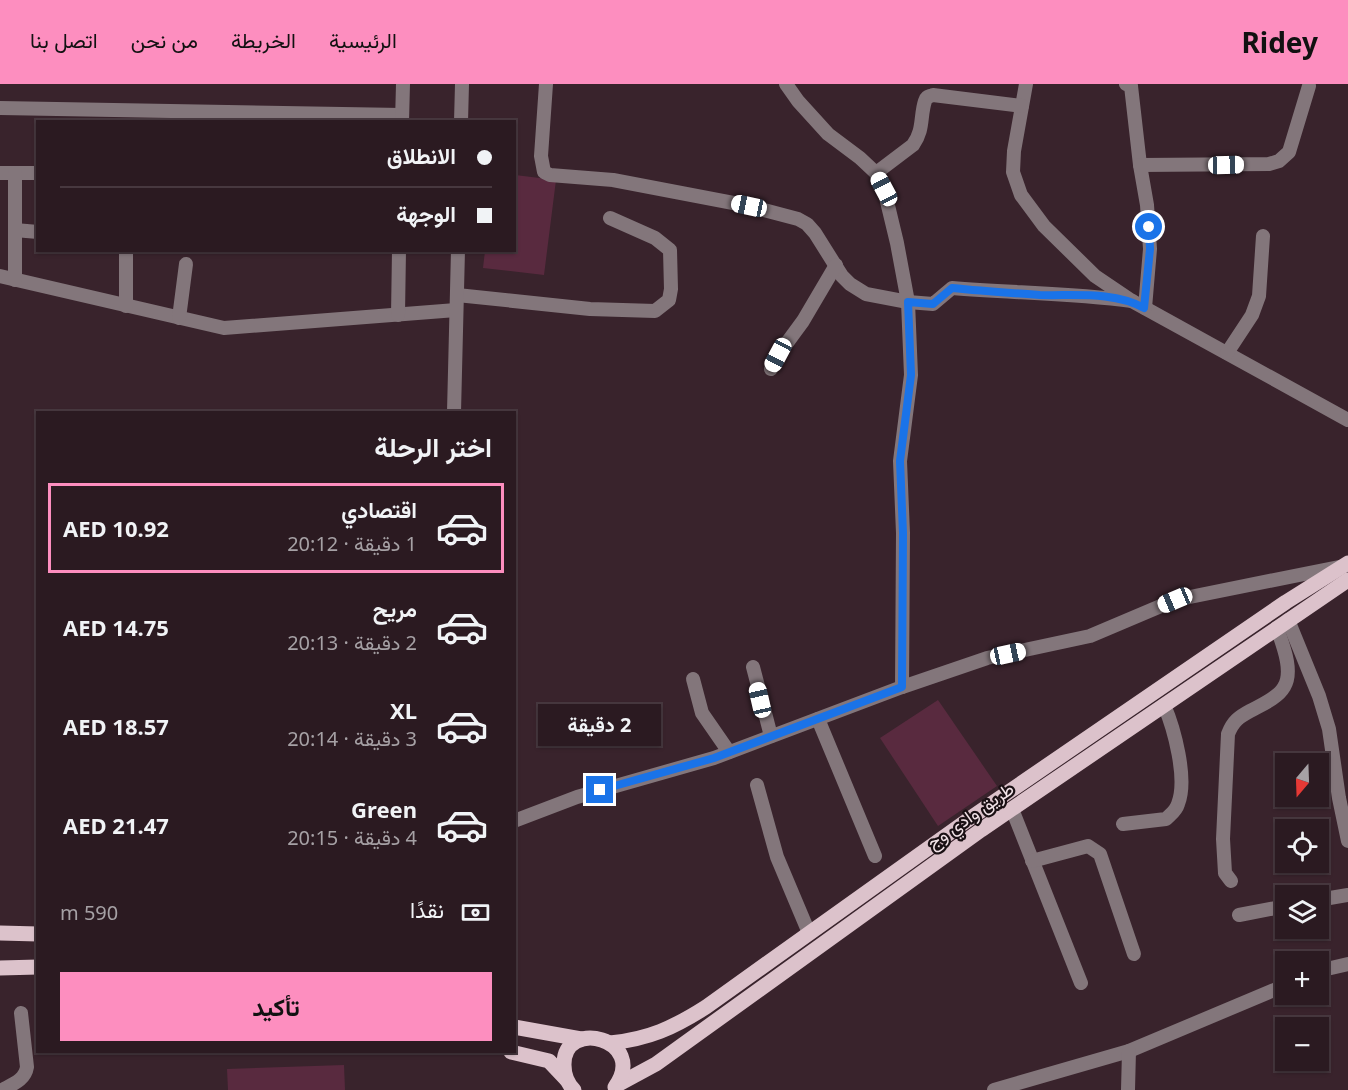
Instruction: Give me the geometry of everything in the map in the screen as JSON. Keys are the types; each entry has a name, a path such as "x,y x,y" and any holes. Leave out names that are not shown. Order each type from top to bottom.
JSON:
{"main road":[{"name":"طريق وادي وج","path":"614,1088 656,1064 1012,808 1282,624 1347,570"},
{"name":"طريق وادي وج","path":"581,1039 591,1037 610,1043 635,1040 657,1034 706,1008 982,810 1286,603 1347,570"},
{"path":"0,933 36,934"},
{"path":"0,968 36,968"},
{"path":"516,1027 581,1039"},
{"path":"571,1087 564,1063 567,1053 581,1039"},
{"path":"610,1043 622,1057 621,1077 614,1088"},
{"path":"515,1053 549,1061 571,1087"}],"street":[{"path":"0,108 402,118 403,84"},
{"path":"461,120 462,84"},
{"path":"546,84 541,156 544,172 550,175 613,180 650,186 749,206 798,219 807,224 815,233 842,276 866,294 933,304 952,288 1040,295 1096,296 1132,301"},
{"path":"786,84 828,134 876,173 884,189 897,243 908,302 911,375 900,461 903,533 902,687"},
{"path":"1026,84 1014,151 1013,172 1022,195 1044,226 1095,276 1132,301 1348,420"},
{"path":"1129,85 1147,205 1150,249 1144,308"},
{"path":"1140,165 1269,164 1279,161 1288,152 1309,86"},
{"path":"876,173 916,140 923,123 925,100 928,96 1022,106"},
{"path":"0,173 36,173"},
{"path":"15,173 15,280"},
{"path":"457,295 590,309 655,311 669,300 670,250 655,238 610,218"},
{"path":"15,230 36,231"},
{"path":"1227,353 1252,315 1259,296 1263,236"},
{"path":"126,252 126,306"},
{"path":"398,315 399,252"},
{"path":"454,411 458,252"},
{"path":"178,318 186,264"},
{"path":"771,369 836,265"},
{"path":"0,276 224,328 456,310"},
{"path":"516,820 577,797 729,752 902,687 987,658 1090,636 1175,600 1347,570"},
{"path":"1282,624 1319,696 1329,729 1348,841"},
{"path":"1230,881 1226,873 1223,839 1228,734 1236,718 1269,701 1284,688 1287,678 1287,657 1282,624"},
{"path":"753,667 771,736"},
{"path":"693,679 702,713 729,752"},
{"path":"1123,824 1166,819 1178,805 1181,777 1173,725 1164,705"},
{"path":"818,718 875,856"},
{"path":"757,785 777,857 809,933"},
{"path":"1012,808 1081,982"},
{"path":"1032,861 1088,846 1095,849 1100,854 1134,954"},
{"path":"1329,898 1348,895"},
{"path":"1239,915 1275,908"},
{"path":"1329,968 1348,964"},
{"path":"994,1090 1015,1087 1129,1051 1275,990"},
{"path":"2,1090 24,1078 26,1072 21,1013"},
{"path":"1128,1090 1129,1051"}],"shaded area":[{"path":"516,175 556,180 544,275 483,268 485,252 516,252"},
{"path":"938,700 997,786 938,826 880,738"},
{"path":"344,1065 345,1090 228,1090 227,1069"}],"route":[{"path":"600,790 714,758 902,687 903,533 900,461 911,375 908,302 933,304 952,288 1040,295 1096,296 1132,301 1144,308 1150,249 1149,227"}]}
